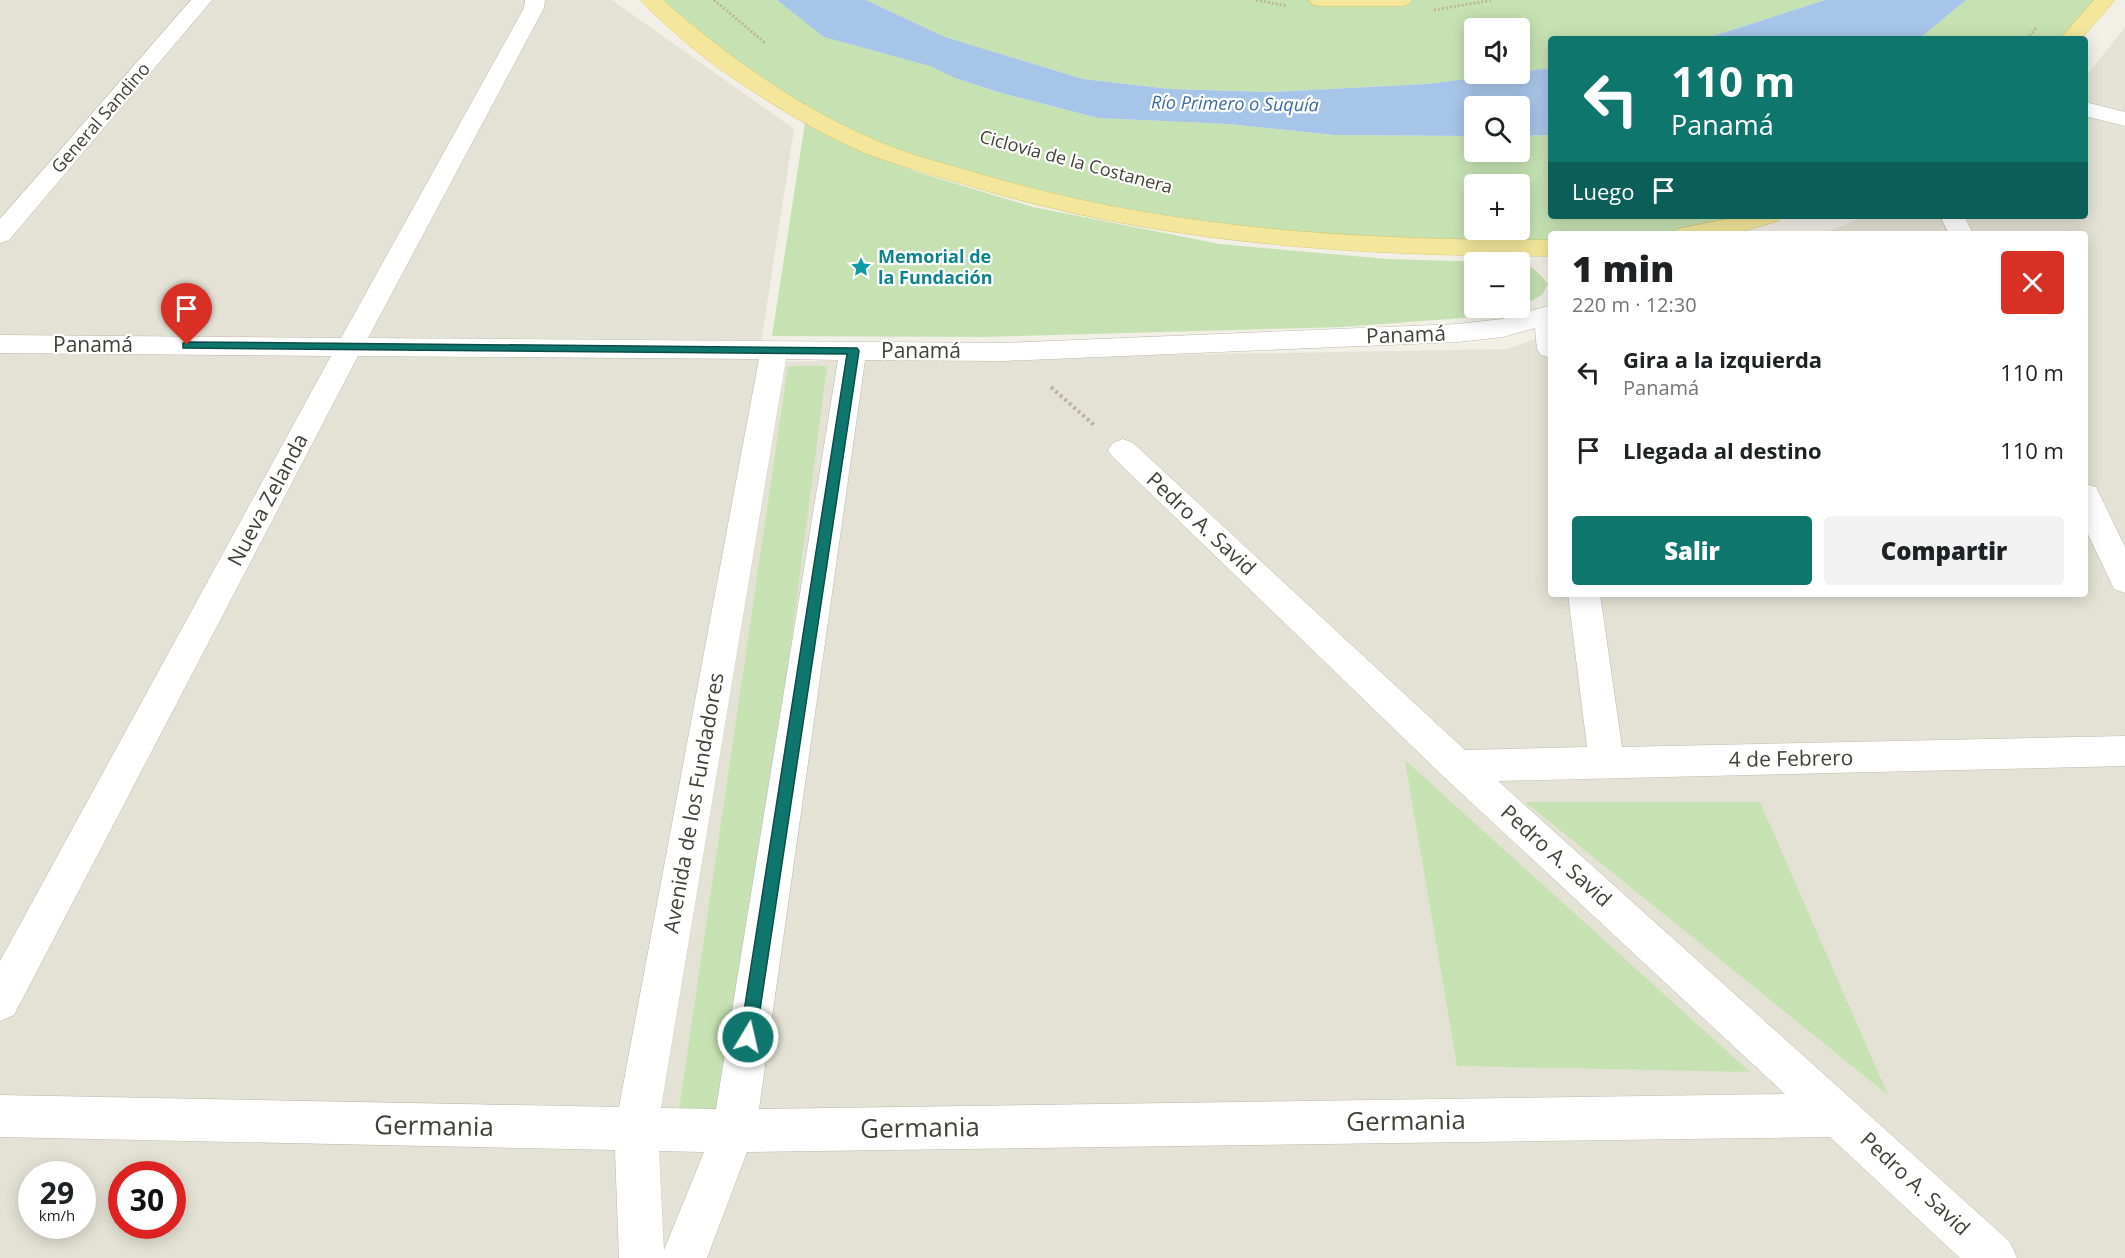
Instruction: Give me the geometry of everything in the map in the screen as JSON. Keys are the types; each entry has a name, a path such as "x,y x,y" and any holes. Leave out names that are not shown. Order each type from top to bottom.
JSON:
{"main road":[{"path":"651,0 723,61 780,99 863,144 998,188 1112,215 1222,233 1343,244 1449,249 1548,248"},
{"path":"1319,0 1402,0"},
{"path":"2073,36 2105,0"},
{"path":"1704,231 1758,219"}],"street":[{"name":"General Sandino","path":"0,235 202,0"},
{"name":"Nueva Zelanda","path":"0,1001 350,346 534,8 535,0"},
{"path":"2088,110 2125,119"},
{"name":"Panamá","path":"0,344 1010,351 1458,333 1503,328 1548,315"},
{"name":"Avenida de los Fundadores","path":"642,1258 636,1130 774,351"},
{"path":"684,1258 734,1131 853,351"},
{"name":"Pedro A. Savid","path":"1123,450 1457,766 1994,1258"},
{"path":"2088,501 2125,580"},
{"path":"1584,597 1607,763"},
{"name":"4 de Febrero","path":"1457,766 2125,752"},
{"name":"Germania","path":"0,1116 734,1131 1840,1115"}],"path":[{"path":"714,0 768,46"},
{"path":"1010,351 1123,450"}],"shaded area":[{"path":"0,0 612,0 794,129 758,362 1508,349 1548,334 1548,597 2088,597 2088,231 1830,231 1857,219 2088,219 2088,74 2125,27 2125,1258 0,1258"}],"green space":[{"path":"651,0 777,0 825,37 930,66 955,78 998,92 1098,118 1228,124 1334,135 1464,136 1464,162 1530,162 1530,136 1548,135 1548,219 1755,219 1701,231 1548,231 1548,248 1449,249 1112,215 863,144 780,99"},
{"path":"866,0 1825,0 1713,36 1548,36 1548,68 1530,71 1530,18 1464,18 1464,79 1427,84 1271,92 1170,89 1083,79 945,37"},
{"path":"1966,0 2105,0 2073,36 1923,36"},
{"path":"805,123 853,147 917,172 1033,207 1220,244 1387,259 1464,261 1464,318 1342,327 980,337 772,336"},
{"path":"1530,267 1548,284 1542,295 1530,302"},
{"path":"788,366 827,366 730,1112 679,1110"},
{"path":"1405,760 1750,1072 1457,1066"},
{"path":"1525,802 1760,802 1888,1095"}],"water":[{"name":"Río Primero o Suquía","path":"777,0 866,0 945,37 1083,79 1170,89 1272,92 1427,84 1464,79 1464,84 1530,84 1530,71 1548,68 1548,135 1530,136 1530,96 1464,96 1464,136 1334,135 1228,124 1098,118 998,92 955,78 930,66 824,37"},
{"path":"1825,0 1966,0 1923,36 1713,36"}],"place":[{"name":"Memorial de la Fundación","path":"861,267"}],"route":[{"path":"187,345 853,351 748,1037"}]}
